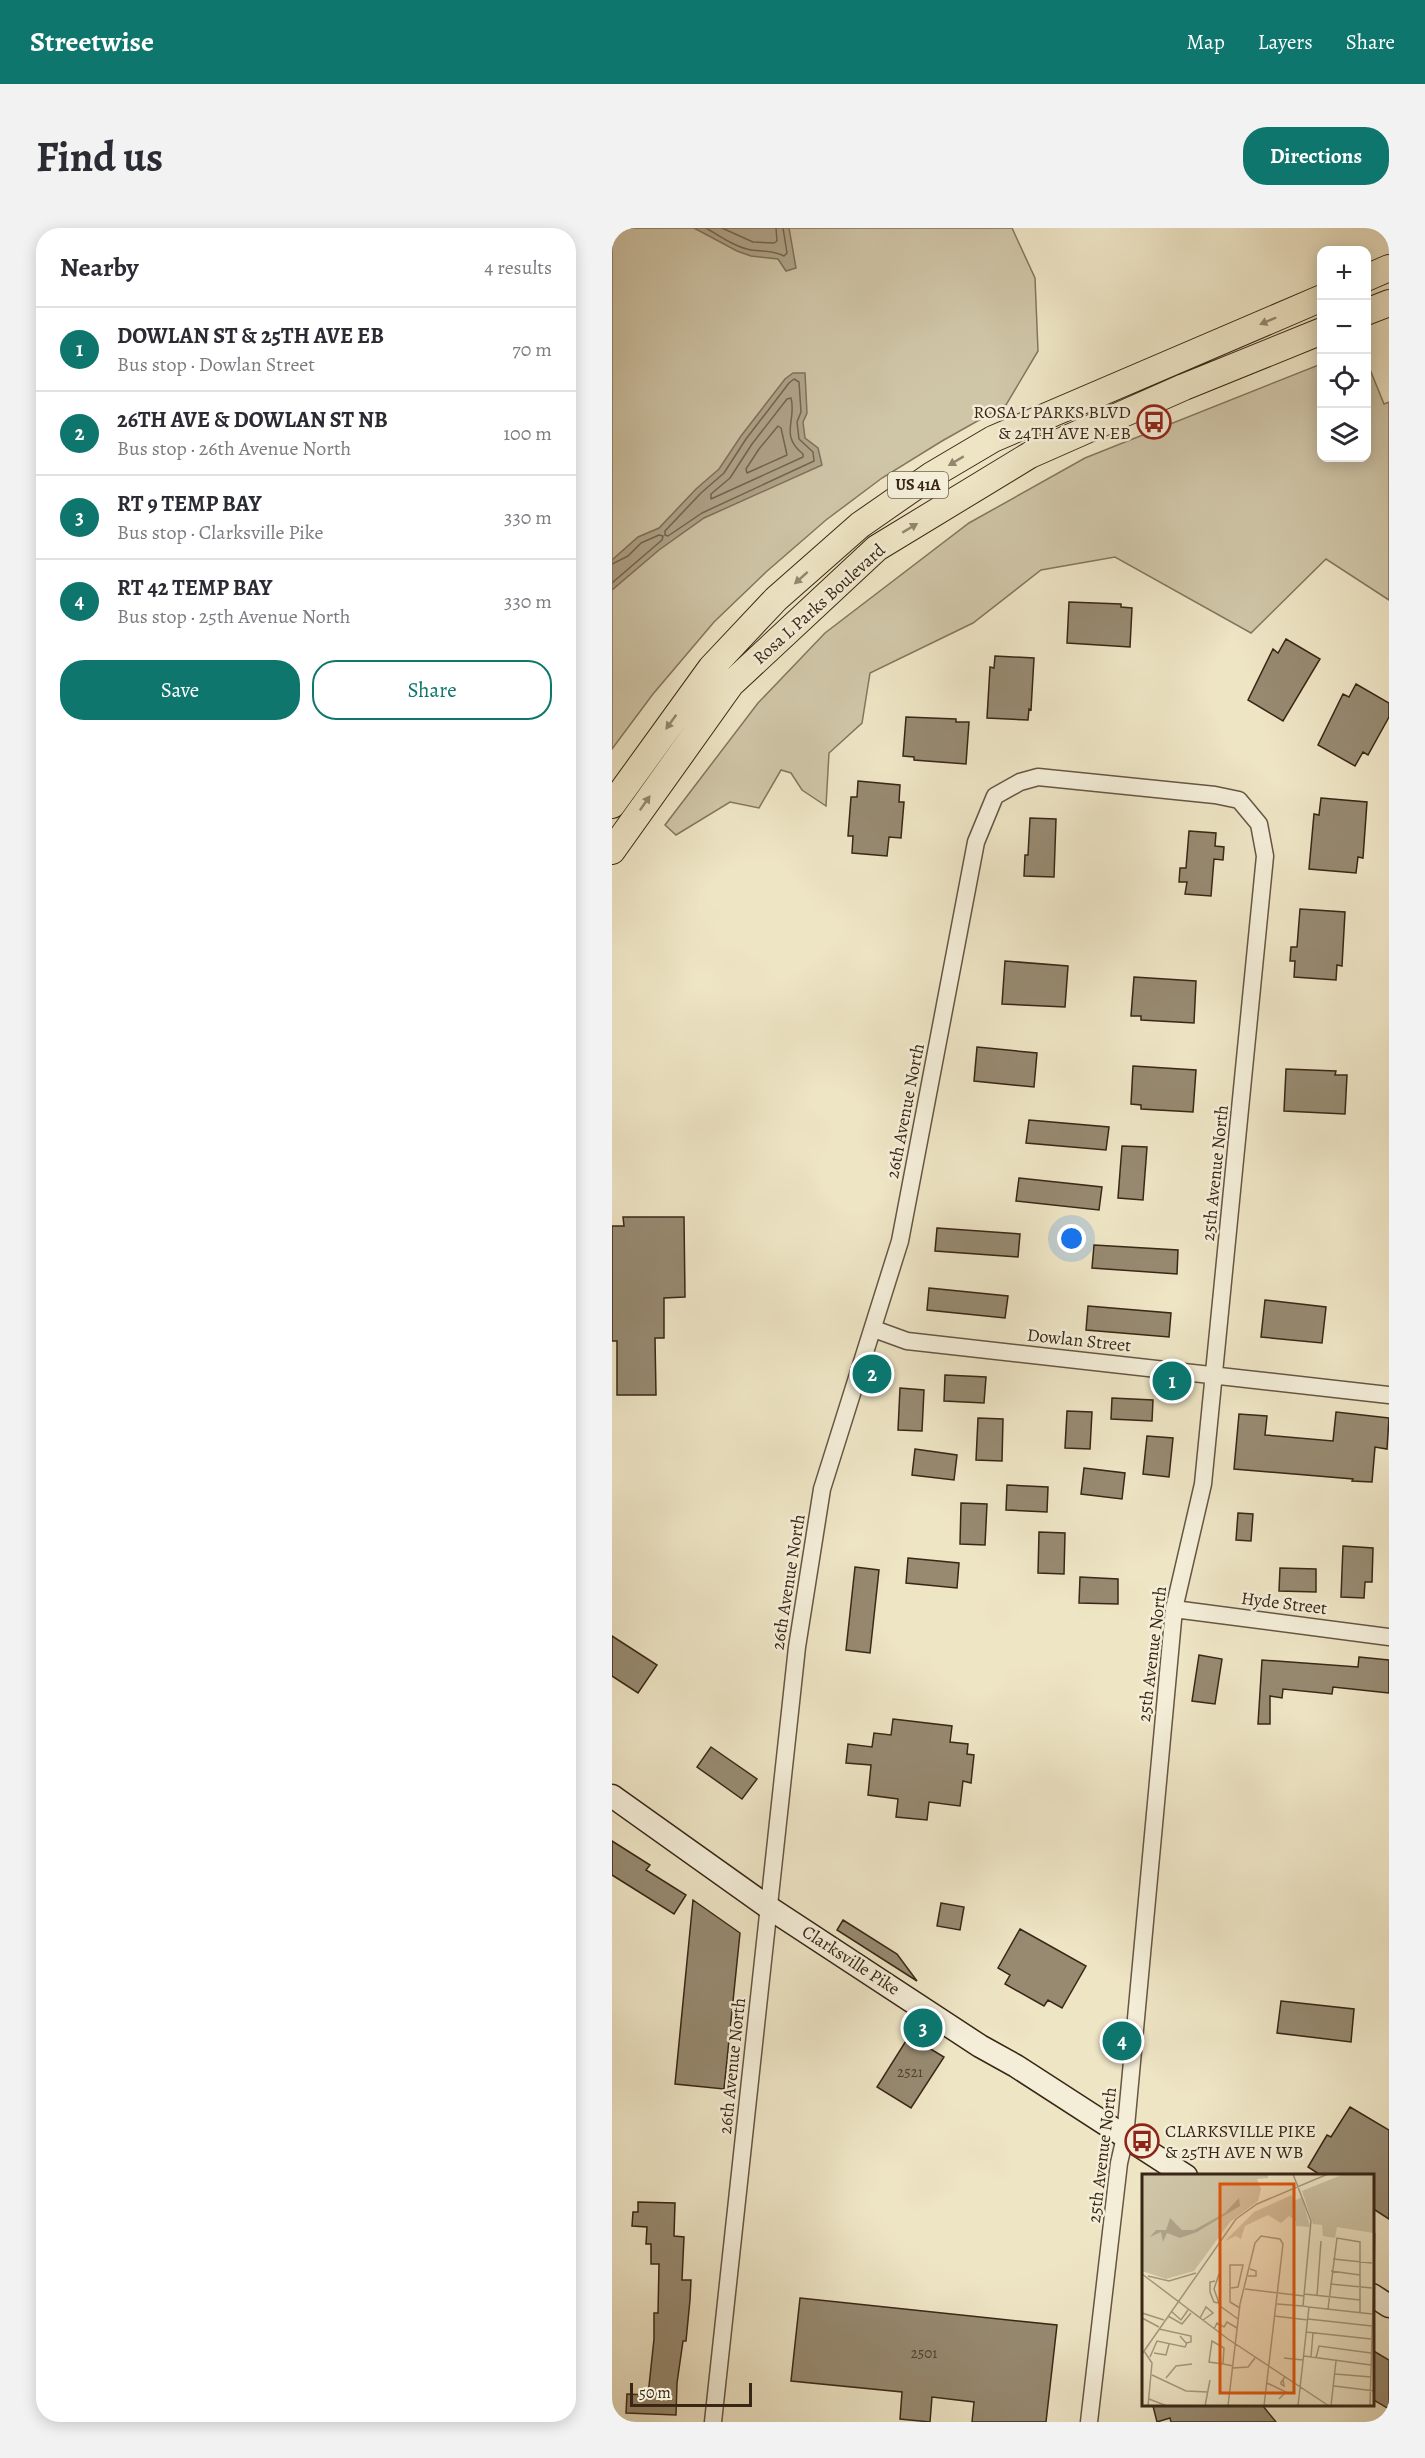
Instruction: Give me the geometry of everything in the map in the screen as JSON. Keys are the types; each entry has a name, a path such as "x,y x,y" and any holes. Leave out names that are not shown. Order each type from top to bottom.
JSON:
{"main road":[{"path":"1371,276 1389,268"},
{"name":"Rosa L Parks Boulevard","path":"612,805 711,668 776,599 860,525 932,475 993,439 1317,300"},
{"path":"1371,310 1389,303"},
{"name":"Rosa L Parks Boulevard","path":"612,851 731,684 877,548 1030,454 1184,387 1317,333"},
{"name":"Clarksville Pike","path":"612,1796 768,1907 980,2046 1016,2066 1183,2174"},
{"path":"1374,2296 1389,2306"}],"street":[{"name":"25th Avenue North","path":"1020,782 1038,777 1215,795 1239,800 1259,824 1265,856 1202,1491 1174,1609 1125,2137 1119,2163 1089,2422"},
{"name":"26th Avenue North","path":"713,2422 797,1647 822,1489 900,1241 976,842 995,796 1020,782"},
{"name":"Dowlan Street","path":"874,1329 906,1341 1389,1395"},
{"name":"Hyde Street","path":"1174,1609 1389,1637"}],"shaded area":[{"path":"612,228 1012,228 1035,278 1038,351 1006,405 882,478 826,520 766,572 714,622 653,694 612,749"},
{"path":"1317,366 1317,462 1371,462 1371,372 1384,404 1389,402 1389,600 1326,559 1251,633 1115,557 1041,570 973,623 870,673 862,723 829,753 826,806 802,790 791,773 781,770 759,808 730,802 676,835 665,825 758,703 825,633 969,523 1085,458"}],"water":[{"path":"694,228 789,228 796,268 786,271 778,259 751,256 737,251"},
{"path":"793,373 805,373 807,413 803,422 805,438 818,448 822,465 704,518 659,550 612,590 612,560 638,537 659,528 696,489 719,469 741,436 785,379"}],"building":[{"path":"1069,602 1121,604 1121,607 1132,608 1130,647 1067,643"},
{"path":"1286,639 1320,659 1283,721 1248,700 1273,649 1278,653"},
{"path":"995,656 1034,658 1031,710 1029,709 1028,720 987,718 990,667 994,668"},
{"path":"1356,684 1389,703 1389,717 1368,755 1363,752 1355,766 1318,745 1343,694 1349,697"},
{"path":"906,717 956,719 956,722 969,722 966,764 914,760 914,757 903,756"},
{"path":"858,781 900,785 899,802 904,802 901,838 889,837 887,856 852,853 853,836 848,836 851,797 857,797"},
{"path":"1321,798 1367,802 1363,858 1358,857 1356,873 1309,869 1314,814 1319,815"},
{"path":"1030,818 1056,819 1054,877 1024,876 1025,855 1028,855"},
{"path":"1189,831 1216,833 1215,846 1224,847 1223,860 1214,859 1211,896 1185,894 1187,882 1179,882 1180,868 1186,868"},
{"path":"1300,909 1345,912 1342,966 1337,965 1336,980 1294,977 1295,961 1290,961 1291,947 1297,947"},
{"path":"1005,961 1068,966 1065,1007 1002,1004"},
{"path":"1134,977 1196,981 1194,1023 1141,1020 1141,1016 1131,1016"},
{"path":"977,1047 1037,1053 1034,1087 974,1081"},
{"path":"1133,1066 1196,1070 1193,1112 1141,1109 1141,1105 1131,1104"},
{"path":"1286,1069 1336,1071 1335,1075 1347,1075 1345,1114 1284,1111"},
{"path":"1029,1120 1109,1127 1106,1150 1026,1143"},
{"path":"1122,1146 1147,1147 1143,1200 1118,1198"},
{"path":"1019,1178 1102,1187 1099,1210 1016,1201"},
{"path":"623,1217 684,1217 685,1297 664,1298 664,1338 655,1338 656,1395 617,1395 617,1341 612,1341 612,1226 624,1226"},
{"path":"937,1228 1020,1234 1018,1257 935,1251"},
{"path":"1094,1245 1178,1250 1177,1274 1092,1268"},
{"path":"929,1288 1008,1296 1005,1318 927,1310"},
{"path":"1265,1300 1326,1307 1322,1343 1261,1337"},
{"path":"1088,1306 1171,1313 1169,1337 1086,1330"},
{"path":"945,1375 986,1377 984,1403 944,1401"},
{"path":"900,1388 924,1390 922,1431 898,1430"},
{"path":"1112,1398 1153,1400 1152,1421 1111,1419"},
{"path":"1067,1411 1092,1412 1090,1449 1065,1448"},
{"path":"1336,1412 1389,1418 1387,1449 1375,1447 1372,1482 1234,1469 1239,1414 1267,1416 1265,1435 1333,1441"},
{"path":"978,1418 1003,1419 1002,1461 976,1460"},
{"path":"1147,1436 1173,1438 1169,1477 1143,1474"},
{"path":"915,1449 957,1455 954,1480 912,1475"},
{"path":"1084,1468 1125,1473 1122,1499 1081,1494"},
{"path":"1007,1485 1048,1487 1047,1512 1006,1510"},
{"path":"961,1503 987,1504 985,1545 960,1544"},
{"path":"1238,1513 1253,1514 1251,1541 1236,1540"},
{"path":"1039,1532 1065,1533 1064,1574 1038,1573"},
{"path":"1343,1546 1373,1548 1372,1582 1365,1582 1364,1598 1341,1597"},
{"path":"908,1558 959,1563 957,1588 906,1583"},
{"path":"855,1567 879,1570 870,1653 846,1650"},
{"path":"1280,1568 1316,1569 1316,1592 1279,1591"},
{"path":"1080,1577 1118,1579 1118,1604 1079,1603"},
{"path":"612,1636 657,1665 638,1693 612,1676"},
{"path":"1199,1655 1222,1659 1215,1704 1192,1701"},
{"path":"1359,1657 1389,1660 1389,1693 1333,1687 1332,1694 1283,1689 1282,1698 1270,1696 1270,1724 1258,1724 1262,1660 1358,1667"},
{"path":"893,1719 952,1726 950,1742 968,1744 967,1754 974,1755 971,1783 963,1781 960,1806 929,1802 927,1820 896,1817 898,1799 868,1795 871,1765 846,1763 848,1744 872,1747 874,1733 891,1735"},
{"path":"711,1747 757,1779 742,1799 697,1767"},
{"path":"612,1841 650,1865 646,1870 686,1895 674,1914 612,1875"},
{"path":"693,1900 740,1933 724,2089 675,2084"},
{"path":"941,1903 964,1907 960,1930 937,1926"},
{"path":"843,1920 897,1954 917,1981 837,1930"},
{"path":"1020,1929 1086,1966 1062,2008 1048,2000 1044,2006 1005,1984 1010,1975 998,1968"},
{"path":"1281,2001 1354,2009 1351,2042 1277,2033"},
{"path":"909,2036 944,2057 911,2108 877,2087"},
{"path":"1350,2107 1389,2130 1389,2219 1374,2209 1374,2174 1319,2174 1308,2167 1327,2135 1331,2137"},
{"path":"638,2202 675,2203 674,2236 684,2237 682,2280 691,2280 686,2341 683,2341 677,2383 676,2415 626,2413 627,2394 648,2395 654,2339 654,2313 658,2313 659,2264 651,2264 651,2244 646,2244 647,2227 632,2226 633,2212 638,2212"},
{"path":"800,2298 1057,2325 1046,2422 972,2422 974,2402 932,2397 930,2422 900,2419 902,2392 791,2381"},
{"path":"1374,2351 1389,2360 1389,2409 1374,2400"},
{"path":"1153,2407 1264,2407 1276,2422 1171,2422 1170,2418 1157,2422"}],"place":[{"name":"ROSA L PARKS BLVD & 24TH AVE N EB","path":"1154,422"},
{"name":"26TH AVE & DOWLAN ST NB","path":"872,1374"},
{"name":"DOWLAN ST & 25TH AVE EB","path":"1172,1381"},
{"name":"RT 9 TEMP BAY","path":"923,2028"},
{"name":"RT 42 TEMP BAY","path":"1122,2041"},
{"name":"CLARKSVILLE PIKE & 25TH AVE N WB","path":"1142,2141"}]}
